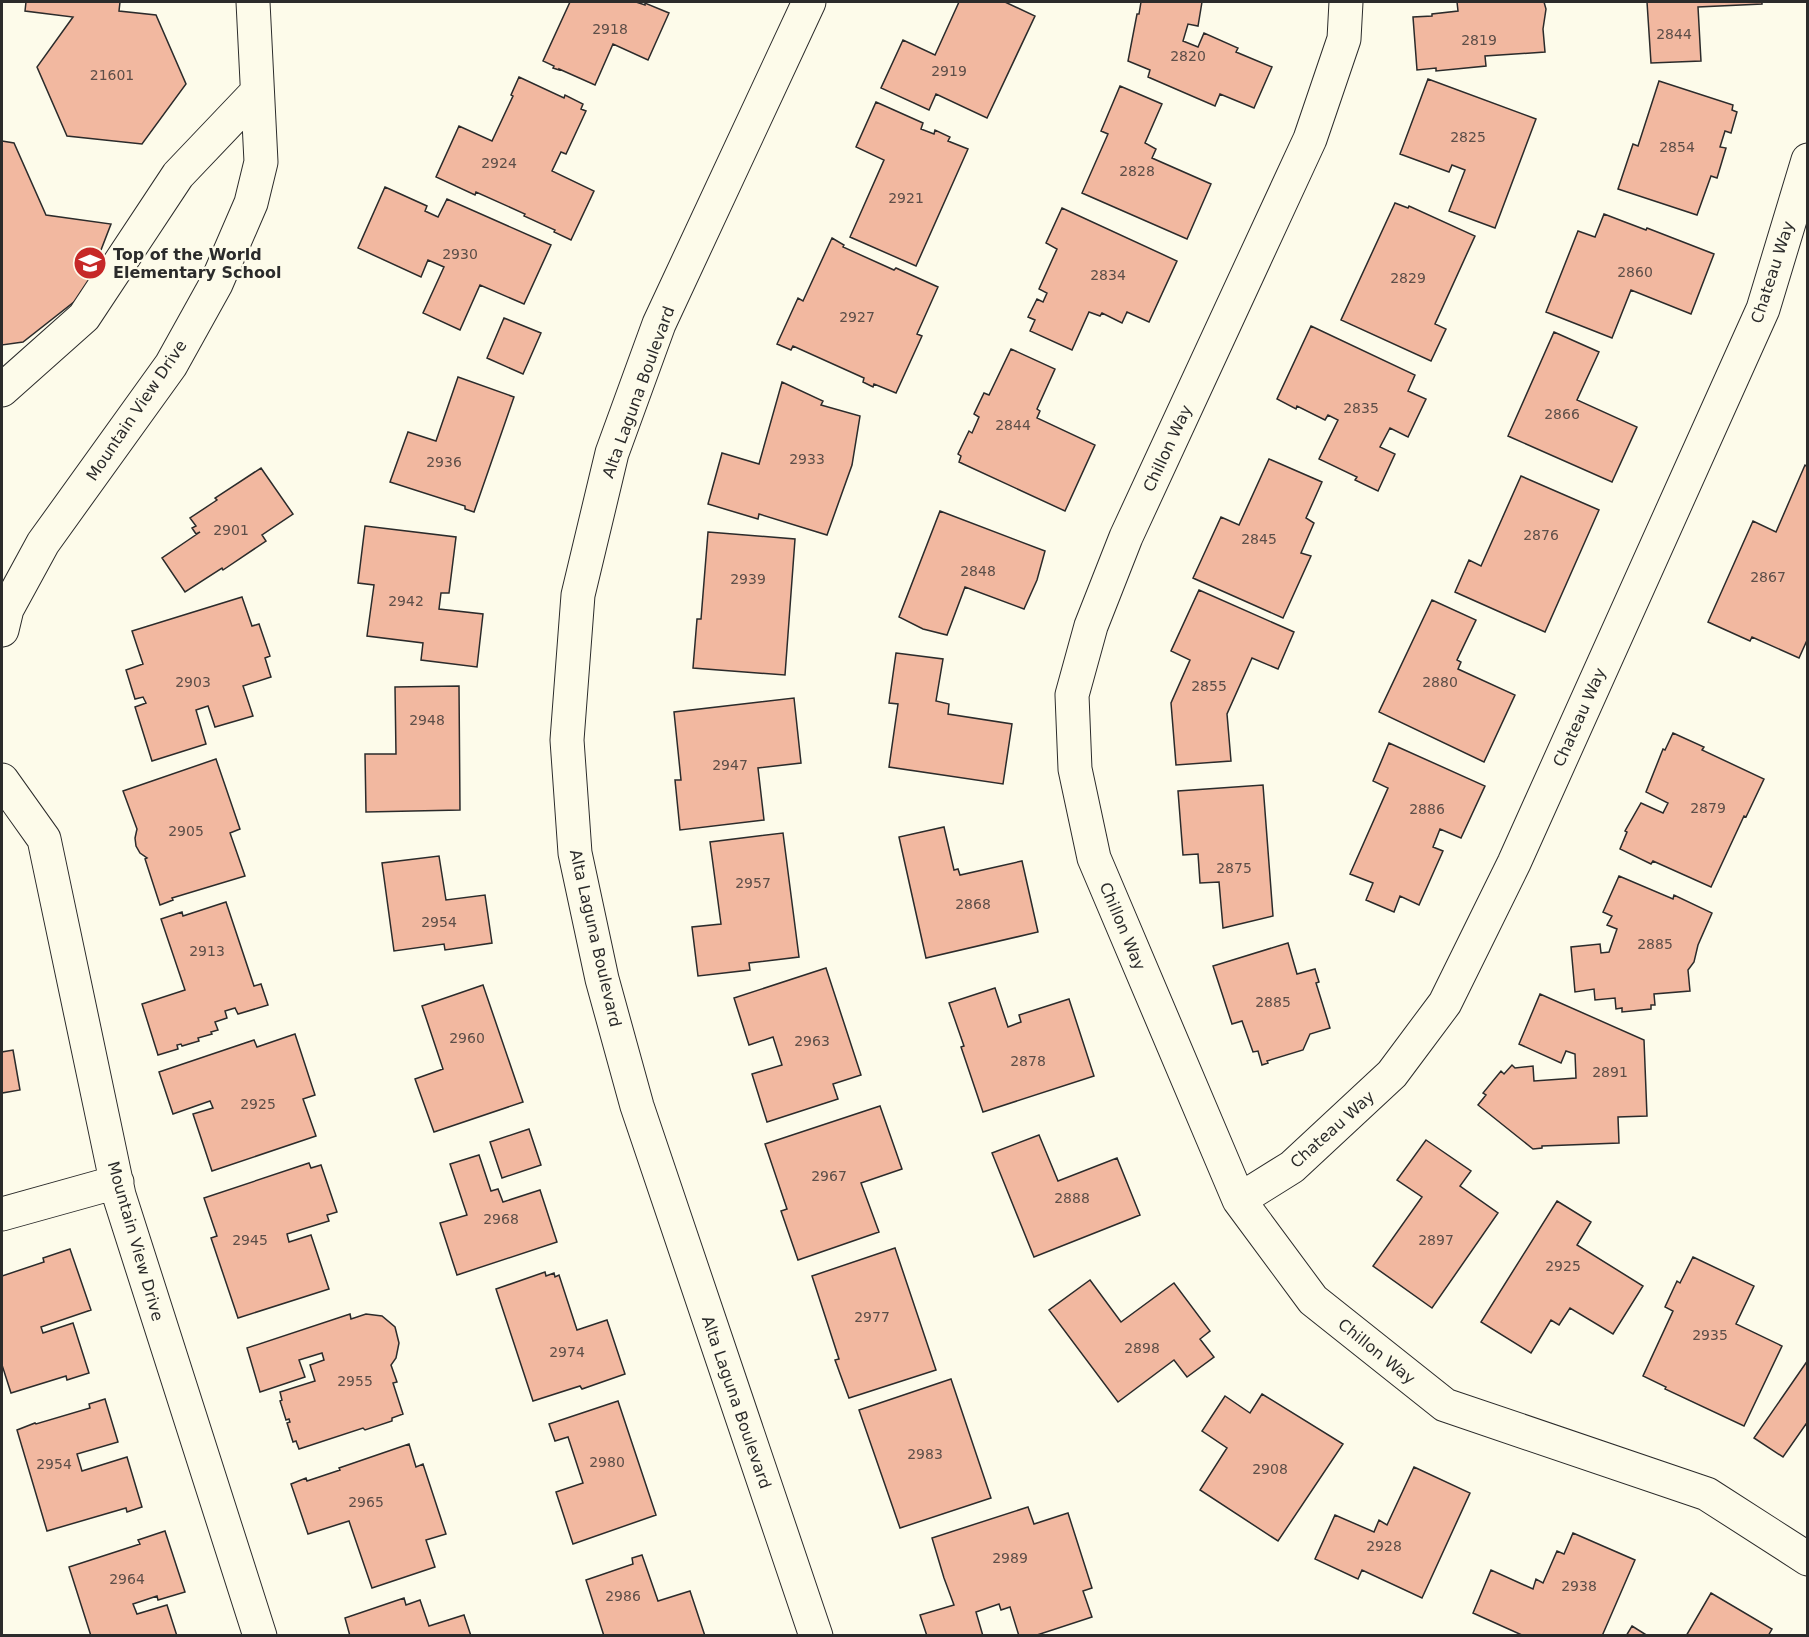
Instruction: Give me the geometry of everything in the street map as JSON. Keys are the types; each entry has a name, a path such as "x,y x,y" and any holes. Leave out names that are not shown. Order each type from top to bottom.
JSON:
{"street":[{"name":"Mountain View Drive","path":"2,630 7,609 43,543 171,365 216,284 251,203 261,162 253,2"},
{"name":"Alta Laguna Boulevard","path":"809,2 660,324 612,453 578,595 567,740 575,853 602,979 637,1106 816,1635"},
{"name":"Chillon Way","path":"1347,2 1344,39 1310,139 1126,537 1091,626 1072,695 1075,769 1094,858 1239,1200 1312,1300 1445,1405 1707,1494 1808,1559"},
{"path":"2,390 84,316 178,175 257,92"},
{"name":"Chateau Way","path":"1239,1200 1292,1167 1392,1074 1445,1003 1519,852 1763,309 1808,160"},
{"name":"Mountain View Drive","path":"2,780 44,838 126,1217 260,1635"},
{"path":"2,1214 117,1182"}],"building":[{"path":"26,2 120,2 119,11 156,15 186,84 142,144 67,136 37,67 73,17 25,11"},
{"path":"570,2 636,2 645,5 645,3 669,13 648,60 613,44 595,85 553,68 554,66 543,61"},
{"path":"959,2 1005,2 1035,16 987,118 936,94 929,110 881,88 903,40 935,55"},
{"path":"1141,2 1202,2 1198,26 1188,24 1183,41 1198,47 1204,33 1238,48 1236,52 1272,67 1254,108 1220,94 1215,106 1148,77 1150,70 1128,61"},
{"path":"1457,2 1544,2 1546,9 1543,29 1545,52 1485,56 1486,66 1436,71 1436,68 1417,70 1413,17 1458,11"},
{"path":"1647,2 1762,2 1762,4 1698,7 1701,61 1651,63"},
{"path":"519,77 564,98 565,95 583,104 581,109 586,111 566,154 561,152 552,171 594,191 571,240 524,216 525,214 436,177 459,126 492,141 513,96 511,95"},
{"path":"1428,79 1536,119 1495,228 1449,211 1465,170 1452,165 1449,172 1400,154"},
{"path":"1659,81 1733,105 1732,110 1737,112 1731,133 1725,131 1720,147 1726,148 1717,178 1711,176 1697,215 1618,189 1633,144 1638,146"},
{"path":"1120,86 1162,104 1145,143 1156,149 1152,158 1211,184 1187,239 1082,193 1108,134 1101,131"},
{"path":"876,102 923,123 921,129 934,134 935,130 950,137 948,141 968,149 916,266 850,237 884,160 856,147"},
{"path":"2,141 14,143 46,215 111,224 84,294 23,342 2,345"},
{"path":"385,187 427,206 425,211 438,217 447,199 551,245 524,304 480,285 460,330 423,313 444,267 428,260 421,277 358,248"},
{"path":"1395,203 1408,208 1409,206 1475,236 1435,324 1446,329 1431,361 1341,320"},
{"path":"1062,208 1177,261 1149,322 1127,312 1122,323 1102,313 1100,316 1089,312 1072,350 1030,331 1035,320 1028,317 1037,299 1043,302 1047,293 1039,289 1057,249 1046,243"},
{"path":"1604,214 1714,254 1691,314 1631,290 1612,338 1546,312 1578,231 1595,237"},
{"path":"832,238 844,245 843,247 938,287 917,334 922,336 896,393 874,384 873,387 863,382 864,378 793,346 791,350 777,344 798,298 803,301"},
{"path":"504,318 541,333 523,374 487,358"},
{"path":"1311,326 1415,375 1408,391 1426,399 1408,437 1390,428 1380,447 1395,454 1378,491 1355,480 1357,477 1319,459 1338,420 1328,415 1325,420 1277,399"},
{"path":"1554,332 1599,352 1577,400 1637,427 1612,482 1508,436"},
{"path":"1011,349 1055,369 1037,409 1040,411 1037,418 1095,445 1065,511 959,462 961,456 958,454 969,431 972,433 979,417 974,414 984,393 989,395"},
{"path":"458,377 514,397 474,512 465,509 465,506 390,482 408,432 436,441"},
{"path":"782,382 823,401 821,405 860,416 852,465 827,535 759,514 758,519 708,504 722,453 759,464"},
{"path":"1269,459 1322,482 1306,518 1314,523 1301,553 1311,556 1283,618 1193,578 1221,517 1239,525"},
{"path":"1805,465 1808,467 1808,638 1799,658 1752,637 1750,641 1708,622 1753,521 1776,532"},
{"path":"261,468 293,514 262,535 266,541 185,592 162,558 200,532 196,534 192,528 196,526 190,518 217,500 215,498"},
{"path":"1521,476 1599,510 1545,632 1455,592 1469,560 1481,566"},
{"path":"940,511 1045,551 1037,580 1024,609 965,587 947,635 923,629 899,617"},
{"path":"365,526 456,537 449,593 441,593 439,609 483,614 477,667 421,660 423,643 367,636 374,585 358,583"},
{"path":"708,532 795,539 785,675 693,668 697,619 701,619"},
{"path":"1199,590 1294,632 1278,669 1252,658 1227,714 1231,761 1176,765 1171,703 1190,660 1171,651"},
{"path":"242,597 252,626 259,624 270,656 265,658 271,677 243,686 253,716 215,727 208,706 196,710 206,744 152,761 135,707 146,703 143,697 135,699 126,670 143,664 132,631"},
{"path":"1432,600 1476,620 1457,660 1461,662 1458,669 1515,695 1484,762 1379,712"},
{"path":"896,653 943,659 936,701 949,704 948,714 1012,724 1003,784 889,767 898,704 889,703"},
{"path":"459,686 460,810 366,812 365,754 396,754 395,687"},
{"path":"794,698 801,763 758,768 764,820 680,830 675,780 681,780 674,712"},
{"path":"1673,733 1704,747 1702,750 1764,779 1711,887 1653,861 1651,864 1620,849 1627,832 1625,831 1641,803 1663,813 1668,803 1646,792 1663,749 1665,750"},
{"path":"1389,743 1485,786 1461,838 1440,829 1433,847 1443,851 1419,905 1400,896 1394,912 1366,900 1373,883 1350,874 1388,788 1373,781"},
{"path":"216,759 240,829 230,833 245,876 172,898 173,900 160,905 145,859 147,858 136,846 137,829 123,791"},
{"path":"1263,785 1273,916 1223,928 1219,882 1200,883 1198,854 1183,855 1178,791"},
{"path":"944,827 954,870 958,869 960,875 1022,861 1038,932 926,958 899,837"},
{"path":"783,833 799,957 749,963 750,970 698,976 692,927 721,924 710,842"},
{"path":"439,856 446,900 485,895 492,943 445,950 444,944 394,951 382,863"},
{"path":"1619,876 1673,899 1674,895 1712,913 1698,945 1694,962 1688,970 1690,991 1654,994 1655,1005 1651,1005 1651,1009 1622,1012 1622,1008 1616,1009 1615,998 1595,1000 1594,989 1575,992 1571,947 1600,944 1601,953 1609,952 1617,929 1607,925 1612,916 1603,912"},
{"path":"226,902 254,986 261,984 268,1005 238,1014 235,1008 225,1011 227,1018 215,1022 218,1030 211,1032 212,1034 198,1038 199,1041 182,1046 177,1045 178,1049 158,1055 142,1004 185,990 161,919 182,912 183,916"},
{"path":"1288,943 1297,974 1315,969 1319,982 1316,983 1330,1028 1310,1034 1303,1050 1267,1061 1268,1063 1262,1065 1258,1051 1253,1052 1242,1021 1232,1024 1213,966"},
{"path":"826,968 861,1075 833,1084 838,1099 767,1122 752,1074 782,1065 773,1037 749,1045 734,998"},
{"path":"483,985 523,1102 434,1132 415,1079 443,1069 422,1006"},
{"path":"995,988 1008,1027 1021,1022 1019,1015 1069,999 1094,1076 983,1112 949,1003"},
{"path":"1540,994 1644,1040 1647,1116 1618,1117 1619,1143 1542,1146 1542,1148 1533,1149 1478,1105 1486,1095 1483,1093 1501,1071 1504,1074 1512,1065 1515,1068 1533,1066 1534,1081 1576,1078 1575,1054 1566,1051 1561,1063 1519,1044"},
{"path":"295,1034 315,1095 303,1099 316,1136 212,1171 193,1114 213,1108 210,1101 173,1114 159,1072 254,1040 257,1047"},
{"path":"13,1050 20,1090 2,1093 2,1052"},
{"path":"880,1106 902,1169 861,1183 879,1232 798,1260 781,1211 787,1209 765,1144"},
{"path":"529,1129 541,1165 502,1178 490,1142"},
{"path":"1039,1135 1058,1181 1117,1158 1140,1215 1034,1257 992,1153"},
{"path":"1426,1140 1471,1171 1460,1186 1498,1213 1432,1308 1373,1266 1422,1197 1397,1180"},
{"path":"479,1155 491,1191 498,1189 503,1202 540,1190 557,1242 457,1275 440,1223 467,1215 450,1164"},
{"path":"309,1163 311,1168 321,1165 337,1212 327,1215 329,1221 287,1234 289,1242 311,1235 329,1289 238,1318 211,1238 217,1236 204,1198"},
{"path":"1557,1201 1591,1222 1577,1245 1643,1286 1613,1334 1570,1308 1559,1325 1551,1320 1531,1353 1481,1322"},
{"path":"895,1248 936,1370 849,1398 835,1360 839,1359 812,1276"},
{"path":"70,1249 91,1310 41,1327 43,1333 73,1323 89,1373 67,1380 66,1376 11,1393 2,1365 2,1276 44,1262 43,1258"},
{"path":"1693,1257 1754,1286 1736,1324 1782,1346 1744,1426 1665,1389 1666,1387 1643,1376 1673,1311 1665,1307 1677,1281 1680,1283"},
{"path":"545,1272 546,1276 554,1273 555,1277 559,1275 577,1330 607,1320 625,1374 582,1389 580,1386 533,1401 496,1289"},
{"path":"1090,1280 1121,1322 1174,1283 1210,1331 1200,1339 1214,1357 1187,1377 1174,1360 1118,1402 1049,1310"},
{"path":"350,1314 351,1319 366,1314 382,1316 395,1327 399,1343 396,1358 391,1365 397,1382 393,1383 403,1414 392,1418 392,1421 299,1449 296,1441 293,1442 287,1423 290,1422 289,1419 286,1420 280,1401 282,1400 280,1392 315,1381 310,1365 324,1360 322,1353 299,1360 305,1377 260,1392 247,1348"},
{"path":"1808,1360 1808,1425 1806,1424 1783,1457 1754,1438"},
{"path":"951,1379 991,1498 900,1528 859,1410"},
{"path":"1262,1394 1343,1444 1278,1541 1200,1490 1227,1448 1202,1431 1225,1396 1250,1413"},
{"path":"105,1399 118,1442 77,1454 82,1471 127,1457 142,1507 127,1512 126,1508 47,1531 17,1430 90,1408 89,1404"},
{"path":"618,1401 656,1515 573,1544 556,1492 583,1483 568,1437 555,1441 549,1424"},
{"path":"409,1444 416,1467 423,1464 446,1534 426,1540 435,1567 372,1588 349,1521 308,1534 291,1484 340,1470 339,1468"},
{"path":"1414,1467 1470,1493 1422,1598 1362,1570 1358,1579 1315,1559 1335,1515 1374,1532 1379,1520 1387,1525"},
{"path":"1028,1507 1034,1524 1068,1513 1092,1588 1083,1591 1092,1617 1034,1636 1019,1636 1010,1607 1001,1610 999,1604 976,1612 983,1636 927,1636 920,1615 954,1605 932,1538"},
{"path":"165,1531 185,1592 158,1600 157,1596 133,1604 137,1614 167,1605 177,1636 91,1636 69,1567 140,1544 138,1540"},
{"path":"1573,1533 1635,1560 1602,1636 1524,1636 1473,1613 1491,1570 1533,1589 1536,1579 1543,1583 1557,1551 1564,1554"},
{"path":"642,1555 658,1601 690,1591 705,1636 604,1636 586,1580 633,1564 632,1558"},
{"path":"1711,1593 1772,1629 1768,1636 1686,1636"},
{"path":"404,1598 406,1605 420,1600 429,1626 464,1615 471,1636 350,1636 345,1618"},
{"path":"1632,1626 1648,1636 1626,1636"}],"place":[{"name":"Top of the World Elementary School","path":"90,263"}]}
